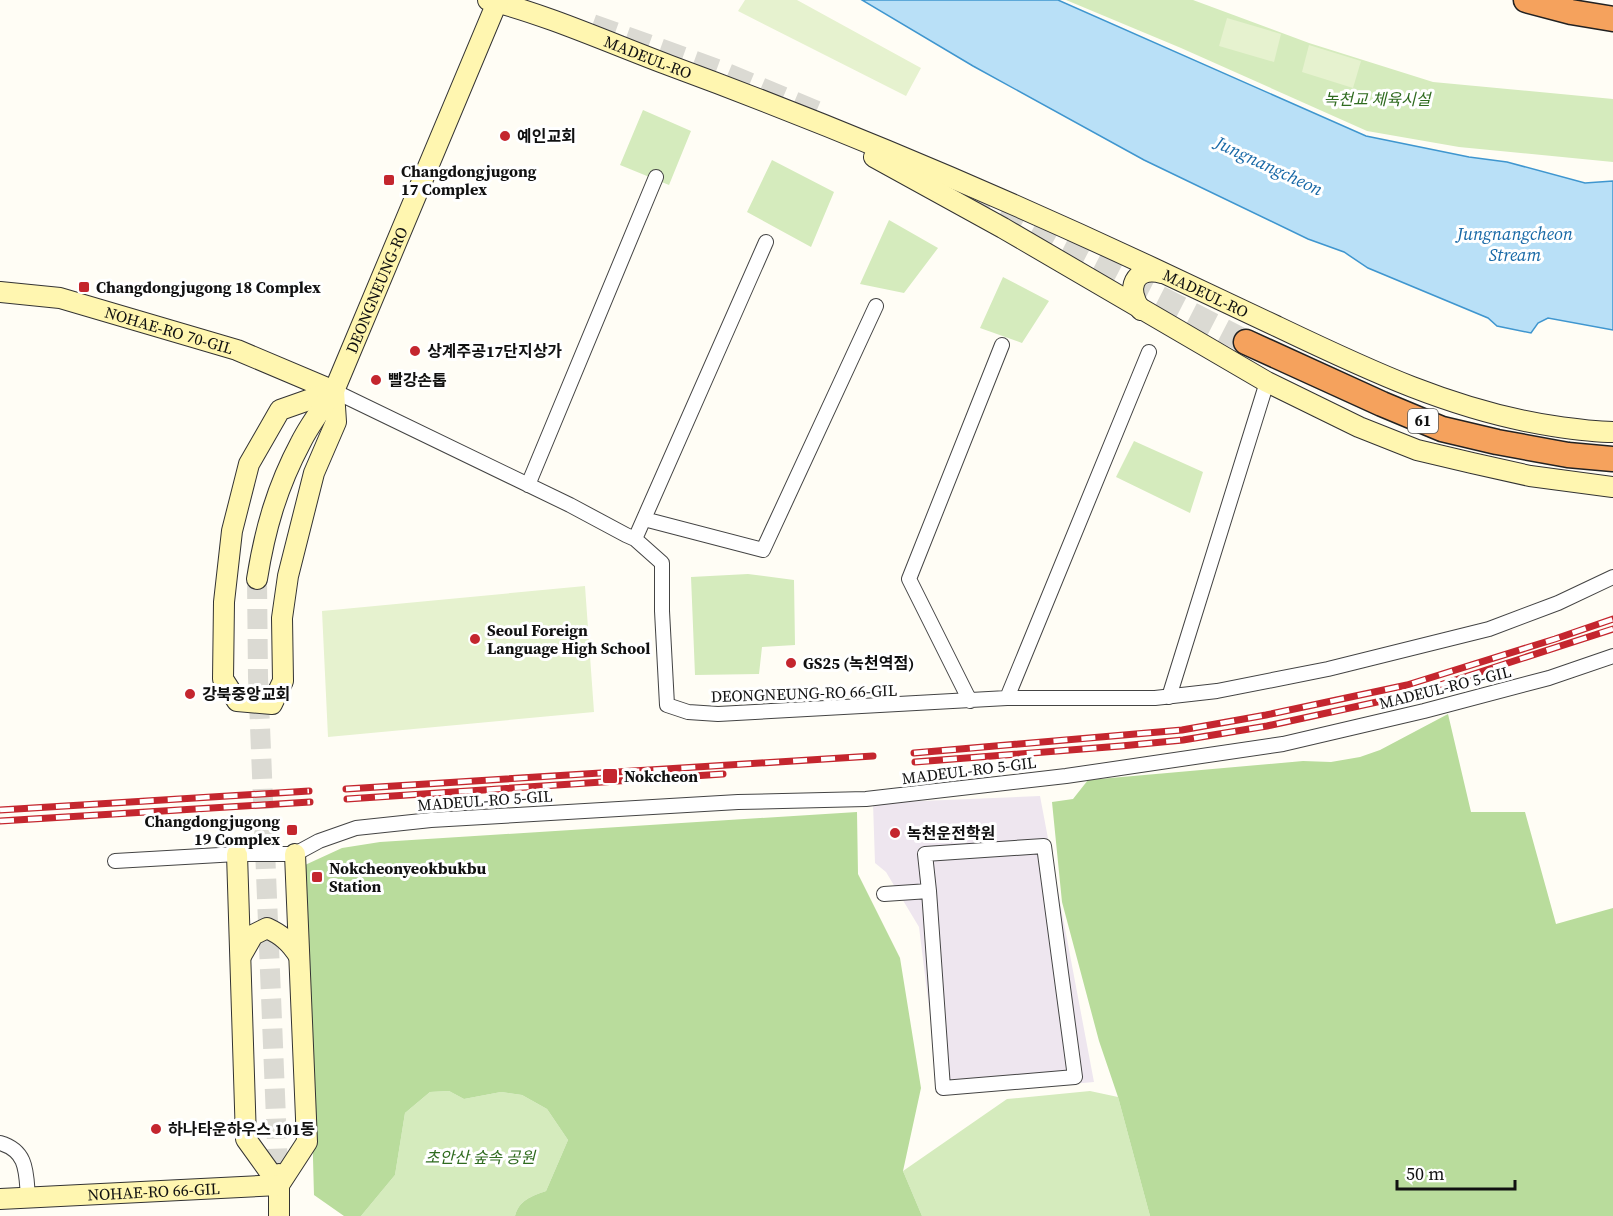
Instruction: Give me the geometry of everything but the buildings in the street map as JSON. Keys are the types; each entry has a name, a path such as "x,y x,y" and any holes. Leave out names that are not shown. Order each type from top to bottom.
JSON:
{"highway":[{"path":"1526,0 1571,12 1613,19"},
{"name":"61","path":"1246,342 1442,429 1547,452 1613,459"}],"main road":[{"name":"MADEUL-RO","path":"494,1 723,85 1006,200 1383,377 1449,402 1489,414 1596,432 1613,432"},
{"name":"DEONGNEUNG-RO","path":"257,579 264,534 278,491 301,441 334,391 494,1"},
{"name":"MADEUL-RO","path":"807,119 1003,228 1267,382 1359,427 1417,450 1530,476 1613,487"},
{"path":"1142,310 1133,296 1134,282 1143,273 1151,271 1167,275"},
{"name":"NOHAE-RO 70-GIL","path":"0,292 60,298 237,350 334,391"},
{"path":"334,391 336,422 314,473 288,576 282,618 283,681 272,704 237,701 223,679 224,602 232,531 249,464 280,410 334,391"},
{"path":"237,854 246,1139 279,1176"},
{"path":"279,1216 279,1176 307,1142 296,854"},
{"path":"240,958 253,935 267,928 281,934 299,956"},
{"name":"NOHAE-RO 66-GIL","path":"0,1199 279,1176"}],"street":[{"path":"528,485 656,177"},
{"path":"635,539 766,242"},
{"path":"644,519 763,550 876,306"},
{"path":"970,701 909,579 1002,345"},
{"path":"1007,698 1149,352"},
{"path":"1169,697 1267,382"},
{"name":"DEONGNEUNG-RO 66-GIL","path":"334,391 635,539 662,563 667,705 688,712 718,714 1007,698 1169,697 1217,691 1328,669 1489,629 1558,603 1613,577"},
{"name":"MADEUL-RO 5-GIL","path":"296,854 319,841 356,828 431,820 738,802 866,799 1134,766 1283,744 1352,726 1424,711 1549,678 1613,656"},
{"path":"1044,846 1075,1077 943,1088 929,891 925,854 1044,846"},
{"path":"115,861 237,854 296,854"},
{"path":"884,894 929,891"},
{"path":"0,1143 12,1147 25,1164 28,1197"}],"shaded area":[{"path":"1040,796 1094,1082 940,1096 919,927 886,872 875,863 873,803"}],"green space":[{"path":"745,0 797,0 921,68 906,96 738,11"},
{"name":"녹천교 체육시설","path":"1066,0 1193,0 1309,43 1433,82 1613,99 1613,162 1459,147 1367,131 1181,48"},
{"path":"1227,18 1281,34 1274,62 1219,46"},
{"path":"1309,45 1361,61 1353,88 1302,72"},
{"path":"643,110 691,131 669,185 620,165"},
{"path":"772,160 834,192 811,247 747,212"},
{"path":"889,220 938,248 904,293 860,284"},
{"path":"1003,277 1049,301 1022,343 980,328"},
{"path":"1134,441 1203,472 1190,513 1116,477"},
{"path":"748,574 794,580 795,645 762,647 759,674 695,675 691,577"},
{"path":"585,586 594,712 328,737 322,611"},
{"path":"1448,714 1471,812 1525,812 1556,924 1613,908 1613,1216 1150,1216 1118,1097 1099,1041 1062,902 1052,802 1073,799 1088,780 1303,761 1331,762 1360,757 1380,750"},
{"path":"857,812 858,874 900,958 921,1088 903,1171 922,1216 515,1216 523,1202 546,1191 568,1140 547,1109 522,1095 501,1092 464,1099 449,1091 430,1092 405,1113 395,1175 361,1216 344,1216 314,1195 305,865 342,848 380,842"},
{"name":"초안산 숲속 공원","path":"449,1091 464,1099 501,1092 522,1095 547,1109 568,1140 546,1191 523,1202 515,1216 361,1216 395,1175 405,1113 430,1092"},
{"path":"1090,1091 1118,1097 1150,1216 922,1216 903,1171 1007,1099"}],"water":[{"name":"Jungnangcheon Stream","path":"862,0 1058,0 1366,136 1469,157 1507,162 1585,183 1613,181 1613,330 1548,318 1538,323 1531,333 1497,326 1488,318 1368,268 1344,252 1308,239 1144,160 973,66"}],"tunnel":[{"path":"592,26 717,71 817,113"},
{"path":"937,179 1061,247 1246,342"},
{"path":"257,579 258,677 278,1168"}],"railway":[{"path":"914,753 1182,730 1266,715 1407,685 1613,619"},
{"path":"915,762 1183,740 1267,726 1409,695 1613,629"},
{"path":"346,789 873,756"},
{"path":"347,799 723,774"},
{"path":"0,810 309,791"},
{"path":"0,821 310,802"}],"place":[{"name":"예인교회","path":"505,136"},
{"name":"Changdongjugong 17 Complex","path":"389,180"},
{"name":"Changdongjugong 18 Complex","path":"84,287"},
{"name":"상계주공17단지상가","path":"415,351"},
{"name":"빨강손톱","path":"376,380"},
{"name":"Seoul Foreign Language High School","path":"475,639"},
{"name":"GS25 (녹천역점)","path":"791,663"},
{"name":"강북중앙교회","path":"190,694"},
{"name":"Nokcheon","path":"610,776"},
{"name":"Changdongjugong 19 Complex","path":"292,830"},
{"name":"녹천운전학원","path":"895,833"},
{"name":"Nokcheonyeokbukbu Station","path":"317,877"},
{"name":"하나타운하우스 101동","path":"156,1129"}],"water label":[{"name":"Jungnangcheon","path":"1269,166"}]}
